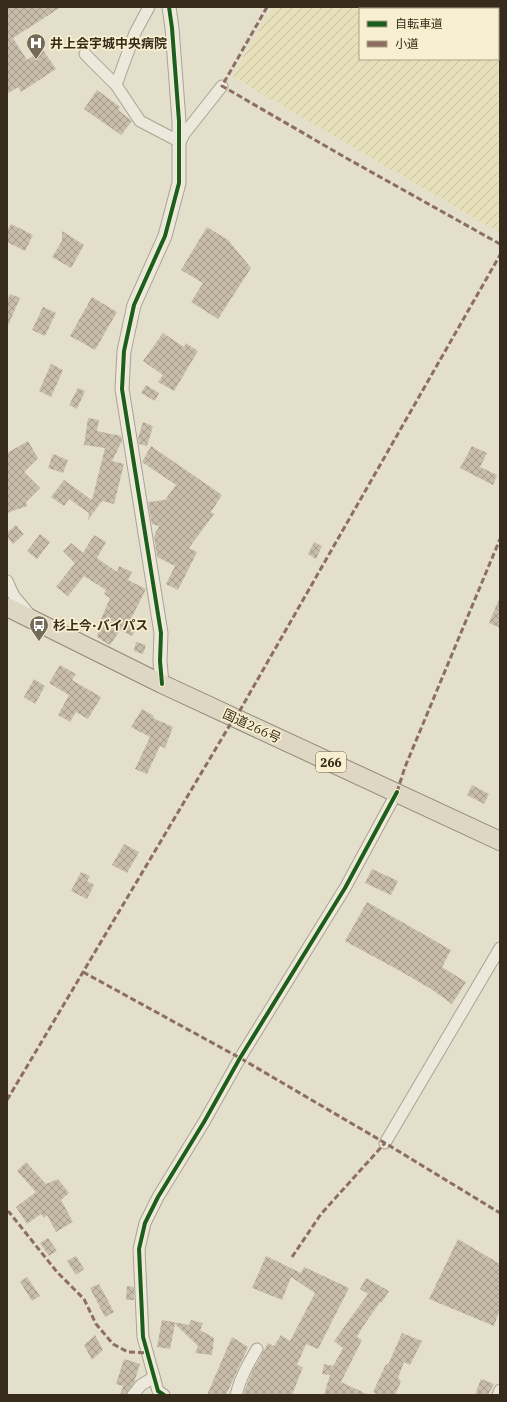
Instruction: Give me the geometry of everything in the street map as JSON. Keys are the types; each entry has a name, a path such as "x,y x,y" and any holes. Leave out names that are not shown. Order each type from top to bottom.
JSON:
{"highway":[{"name":"国道266号","path":"7,607 162,684 500,841"}],"street":[{"path":"116,85 135,33 149,7"},
{"path":"162,684 160,661 161,633 122,389 124,351 134,305 165,236 179,183 179,121 170,7"},
{"path":"85,54 116,85 140,121 180,142"},
{"path":"180,142 184,134 222,86"},
{"path":"7,581 14,596 37,622"},
{"path":"164,1395 158,1391 143,1337 139,1249 145,1223 158,1197 204,1122 240,1058 344,888 397,792"},
{"path":"384,1143 500,948"},
{"path":"236,1395 240,1381 257,1349"},
{"path":"132,1395 141,1385 154,1378"},
{"path":"498,1395 500,1390"}],"shaded area":[{"path":"273,7 500,7 500,233 232,76"}],"building":[{"path":"7,7 61,7 13,38 27,60 43,50 56,69 21,92 18,87 7,94"},
{"path":"97,90 120,107 118,110 132,121 121,135 84,109"},
{"path":"11,224 33,235 25,251 7,242 7,231"},
{"path":"207,227 228,240 251,268 218,319 191,302 203,283 181,270"},
{"path":"62,231 84,245 71,268 52,257 62,241"},
{"path":"10,294 20,298 7,328 7,301"},
{"path":"92,297 117,312 95,350 70,336"},
{"path":"43,307 56,313 45,336 32,330"},
{"path":"163,333 184,347 186,343 198,351 174,391 158,382 163,375 143,361"},
{"path":"51,364 63,370 51,397 39,391"},
{"path":"146,385 159,393 155,401 141,393"},
{"path":"78,388 85,391 77,409 69,405"},
{"path":"88,418 99,420 97,431 121,436 122,441 112,461 124,464 114,504 102,501 88,520 89,513 69,499 64,506 51,497 64,480 92,500 105,448 84,445"},
{"path":"143,422 153,426 147,446 139,444 138,438"},
{"path":"28,441 38,458 24,472 40,488 26,502 27,506 7,513 7,453"},
{"path":"151,446 222,495 211,512 214,514 189,548 197,552 178,590 166,584 175,566 157,557 154,536 159,526 152,524 148,502 165,500 176,485 142,462"},
{"path":"472,446 487,453 480,467 497,475 493,485 460,468"},
{"path":"53,454 68,460 63,473 48,468"},
{"path":"16,525 24,534 13,544 7,537 7,533"},
{"path":"40,534 50,542 37,559 27,551"},
{"path":"94,535 106,542 97,558 117,572 119,566 132,572 128,580 146,589 129,623 137,627 132,636 120,630 110,645 97,637 99,624 110,598 104,594 106,590 84,576 68,596 56,587 75,563 63,551 71,543 83,553"},
{"path":"314,542 322,546 316,559 308,554"},
{"path":"500,597 500,628 489,623"},
{"path":"136,642 146,645 143,654 134,651"},
{"path":"60,665 76,674 72,680 101,697 88,719 76,712 70,722 58,715 69,695 49,683"},
{"path":"34,679 45,686 35,704 24,697"},
{"path":"142,709 154,716 153,718 173,727 165,748 160,746 147,774 135,769 150,737 131,727"},
{"path":"472,785 489,794 484,804 467,795"},
{"path":"124,844 139,852 127,873 112,865"},
{"path":"372,869 398,881 391,895 365,883"},
{"path":"81,872 90,876 87,881 94,885 87,899 71,891"},
{"path":"367,902 451,950 442,967 466,982 452,1004 431,989 345,941"},
{"path":"26,1162 46,1184 58,1179 69,1193 61,1200 73,1222 56,1232 47,1215 44,1218 41,1214 27,1224 16,1207 36,1192 17,1171"},
{"path":"48,1238 57,1251 49,1256 40,1243"},
{"path":"458,1239 500,1264 500,1309 494,1326 429,1299"},
{"path":"76,1256 84,1269 76,1275 67,1261"},
{"path":"266,1256 301,1273 304,1267 349,1288 318,1349 306,1344 297,1365 303,1367 292,1395 243,1395 251,1374 268,1343 274,1346 281,1335 290,1341 315,1293 291,1277 282,1300 252,1288"},
{"path":"27,1277 40,1296 32,1301 20,1282"},
{"path":"366,1278 389,1291 357,1337 362,1340 341,1382 369,1395 324,1395 330,1375 322,1374 324,1364 333,1366 343,1348 334,1341 368,1294 360,1289"},
{"path":"99,1284 114,1312 105,1317 90,1288"},
{"path":"127,1286 134,1287 134,1300 126,1300"},
{"path":"162,1320 189,1325 191,1320 203,1323 200,1330 214,1338 212,1355 195,1353 198,1346 175,1324 170,1349 157,1347"},
{"path":"402,1333 422,1341 410,1365 404,1362 398,1378 401,1381 395,1395 379,1395 373,1392 386,1364 388,1365"},
{"path":"95,1335 103,1350 92,1360 84,1345"},
{"path":"232,1337 248,1347 226,1395 207,1395"},
{"path":"124,1359 140,1364 134,1383 126,1395 120,1395 123,1386 116,1384"},
{"path":"481,1379 494,1384 488,1395 475,1395"}],"marked path":[{"path":"267,7 222,86 348,159 500,244"},
{"path":"235,719 500,255"},
{"path":"397,792 405,767 500,539"},
{"path":"7,1100 234,718"},
{"path":"83,972 240,1058 385,1143 500,1213"},
{"path":"292,1257 321,1214 385,1143"},
{"path":"7,1212 9,1212 57,1272 84,1299 96,1324 113,1344 128,1352 148,1353"}],"cycle path":[{"path":"162,684 160,661 161,633 122,389 124,351 134,305 165,236 179,183 179,121 169,7"},
{"path":"164,1395 158,1391 143,1337 139,1249 145,1223 158,1197 204,1122 240,1058 345,888 397,792"}],"place":[{"name":"井上会宇城中央病院","path":"36,60"},
{"name":"杉上今·バイパス","path":"39,642"}]}
